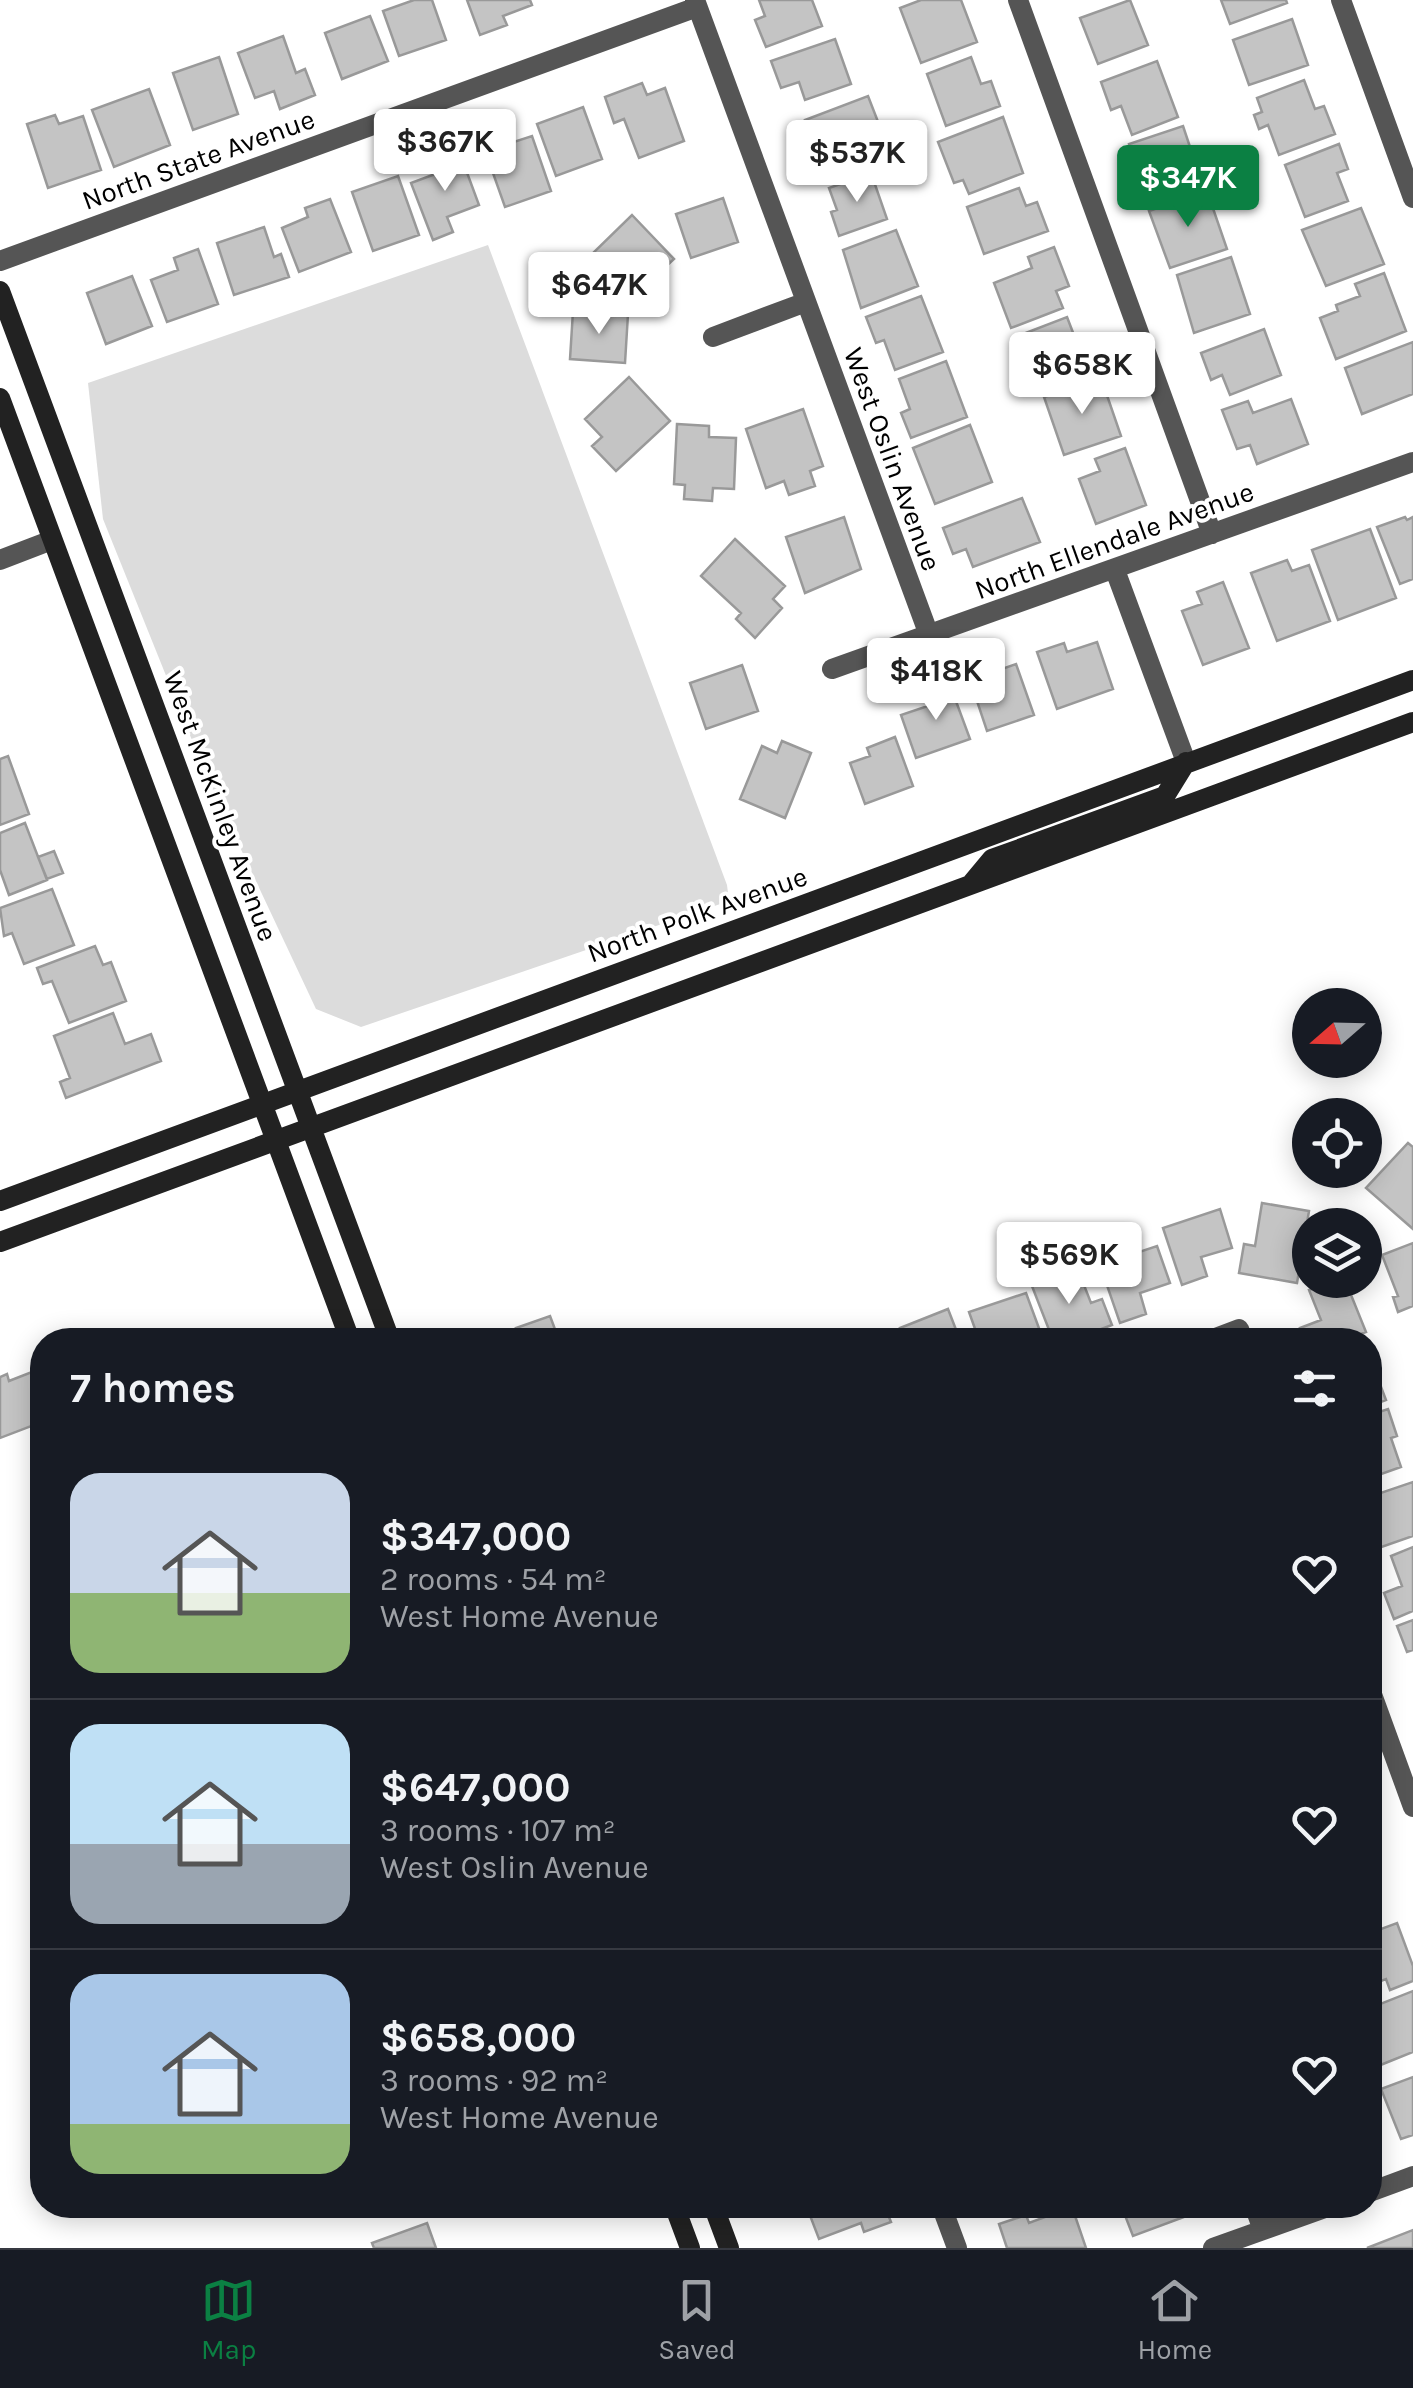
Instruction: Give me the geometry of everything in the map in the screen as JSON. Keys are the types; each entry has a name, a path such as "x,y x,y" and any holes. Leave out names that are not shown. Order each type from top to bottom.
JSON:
{"main road":[{"name":"West McKinley Avenue","path":"0,291 386,1328"},
{"path":"0,398 346,1328"},
{"name":"North Polk Avenue","path":"0,1201 1413,680"},
{"path":"0,1242 1413,722"},
{"path":"971,884 992,859 1165,796 1186,762"},
{"path":"326,1276 358,1328"},
{"path":"679,2218 690,2248"},
{"path":"718,2218 729,2248"}],"street":[{"path":"1018,0 1212,534"},
{"path":"1341,0 1413,198"},
{"name":"North State Avenue","path":"0,261 696,3"},
{"name":"West Oslin Avenue","path":"696,3 929,635"},
{"path":"713,337 806,302"},
{"name":"North Ellendale Avenue","path":"832,669 1413,462"},
{"path":"0,560 52,540"},
{"path":"1115,570 1186,762"},
{"path":"1382,1722 1413,1807"},
{"path":"1382,2188 1413,2176"},
{"path":"946,2218 957,2248"},
{"path":"1259,2218 1263,2230"},
{"path":"1213,2248 1297,2218"}],"shaded area":[{"path":"488,245 727,885 729,901 361,1027 316,1009 206,775 103,519 88,383"}],"building":[{"path":"414,0 432,0 446,40 399,56 383,11"},
{"path":"467,0 530,0 532,5 503,16 507,25 480,35"},
{"path":"759,0 812,0 822,26 766,47 755,20 765,16"},
{"path":"921,0 961,0 977,42 921,63 900,8"},
{"path":"1130,0 1148,45 1098,64 1080,18"},
{"path":"1221,0 1286,0 1287,3 1230,24"},
{"path":"370,16 388,61 342,79 325,33"},
{"path":"1292,19 1308,65 1249,85 1233,40"},
{"path":"283,36 296,73 305,69 315,95 280,109 274,91 255,98 238,53"},
{"path":"835,39 851,84 805,100 799,82 781,88 771,61"},
{"path":"219,57 238,114 193,130 173,73"},
{"path":"971,57 981,84 991,81 1000,106 946,126 927,74"},
{"path":"1157,61 1178,117 1132,135 1121,106 1111,110 1101,82"},
{"path":"1304,80 1315,109 1324,106 1335,134 1279,155 1268,125 1259,129 1254,115 1262,112 1257,98"},
{"path":"642,83 647,95 665,88 684,141 639,158 624,119 614,123 605,97"},
{"path":"149,89 170,145 114,167 92,110"},
{"path":"868,96 887,145 812,174 801,143 812,139 805,120"},
{"path":"583,107 602,159 556,176 537,124"},
{"path":"55,115 59,124 83,116 101,170 48,188 27,124"},
{"path":"1003,117 1023,173 969,194 963,180 954,183 938,142"},
{"path":"1183,126 1202,183 1146,202 1129,144"},
{"path":"511,132 514,142 532,136 551,191 505,207 482,142"},
{"path":"1339,144 1348,169 1337,173 1348,201 1305,217 1285,165"},
{"path":"459,151 479,205 447,217 453,232 433,240 411,183 438,173 433,161"},
{"path":"871,173 887,219 839,236 831,212 837,210 829,188"},
{"path":"398,176 419,235 373,251 352,192"},
{"path":"1019,188 1026,206 1037,202 1048,231 984,254 967,207"},
{"path":"1207,191 1227,249 1170,268 1149,211"},
{"path":"723,198 738,242 691,258 676,214"},
{"path":"330,199 351,252 299,272 282,228 308,217 305,208"},
{"path":"1361,208 1384,264 1326,286 1302,230"},
{"path":"632,215 674,259 630,300 589,257"},
{"path":"264,227 274,257 281,254 289,277 234,295 217,243"},
{"path":"896,230 918,286 861,308 843,250"},
{"path":"1054,247 1069,286 1056,291 1063,308 1011,328 994,283 1032,268 1028,257"},
{"path":"198,249 218,304 167,322 151,280 178,270 174,258"},
{"path":"1231,257 1250,314 1194,333 1177,275"},
{"path":"1384,273 1406,331 1336,359 1320,318 1338,311 1336,305 1360,296 1355,284"},
{"path":"132,276 152,326 106,344 87,293"},
{"path":"921,296 943,352 895,370 884,340 876,343 866,317"},
{"path":"573,311 628,314 625,363 570,359"},
{"path":"1067,317 1077,343 1087,339 1097,365 1042,386 1023,334"},
{"path":"1264,329 1281,375 1230,395 1222,375 1211,380 1201,353"},
{"path":"1413,342 1413,394 1362,414 1345,368"},
{"path":"946,361 967,417 911,438 901,413 910,409 899,379"},
{"path":"629,377 670,421 616,471 592,446 602,437 585,419"},
{"path":"1101,378 1121,436 1064,455 1044,397"},
{"path":"1291,399 1308,444 1257,464 1250,445 1237,449 1222,410 1248,401 1253,413"},
{"path":"803,409 823,466 810,471 815,486 789,495 784,481 766,488 746,429"},
{"path":"677,424 709,426 709,437 736,438 734,489 713,488 712,501 684,499 685,485 674,484"},
{"path":"970,425 992,482 935,504 913,448"},
{"path":"1125,448 1146,505 1096,524 1079,479 1100,471 1095,459"},
{"path":"1022,498 1040,542 973,567 966,549 953,554 943,528"},
{"path":"844,517 861,569 805,593 786,537"},
{"path":"1413,517 1413,579 1400,584 1377,527"},
{"path":"1370,529 1396,598 1338,620 1312,550"},
{"path":"735,539 785,586 773,599 782,608 755,638 736,619 741,613 701,576"},
{"path":"1287,560 1292,571 1309,565 1330,621 1277,641 1251,573"},
{"path":"1223,582 1249,648 1203,665 1182,611 1202,604 1197,592"},
{"path":"1097,642 1113,689 1057,709 1037,652 1064,643 1067,652"},
{"path":"1016,664 1034,715 987,731 970,680"},
{"path":"742,665 758,711 706,729 690,683"},
{"path":"950,685 970,739 916,758 901,715 928,706 924,694"},
{"path":"895,737 913,786 865,804 850,763 870,756 867,748"},
{"path":"782,741 811,753 785,818 740,799 762,746 777,753"},
{"path":"8,756 29,814 0,825 0,759"},
{"path":"25,823 47,880 9,895 0,870 0,833"},
{"path":"54,851 63,873 47,879 38,857"},
{"path":"52,889 74,945 24,964 12,933 4,936 0,908"},
{"path":"95,946 103,965 111,962 126,1001 69,1023 52,981 43,984 37,968"},
{"path":"113,1013 125,1044 151,1034 161,1061 66,1098 60,1082 70,1078 54,1036"},
{"path":"1408,1143 1413,1147 1413,1229 1366,1188 1382,1188 1382,1171"},
{"path":"1262,1203 1292,1208 1292,1282 1239,1273 1244,1244 1255,1246"},
{"path":"1220,1209 1232,1248 1201,1257 1207,1276 1182,1285 1163,1228"},
{"path":"1413,1243 1413,1306 1398,1312 1393,1297 1398,1296 1382,1255"},
{"path":"1157,1246 1170,1283 1140,1293 1146,1314 1120,1323 1100,1265"},
{"path":"1064,1268 1070,1284 1082,1280 1091,1303 1102,1299 1112,1325 1048,1328 1030,1281"},
{"path":"1026,1293 1039,1328 975,1328 969,1312"},
{"path":"1312,1298 1352,1298 1364,1328 1300,1328 1321,1320"},
{"path":"948,1309 955,1328 900,1328"},
{"path":"550,1316 554,1328 516,1328"},
{"path":"30,1373 30,1427 0,1438 0,1377 7,1374 9,1381"},
{"path":"1388,1409 1397,1436 1391,1438 1401,1467 1382,1474 1382,1411"},
{"path":"1413,1482 1413,1536 1382,1547 1382,1493"},
{"path":"1413,1547 1413,1611 1394,1619 1384,1593 1402,1586 1391,1556"},
{"path":"1413,1620 1413,1650 1407,1652 1397,1626"},
{"path":"1397,1923 1413,1966 1413,1981 1390,1990 1386,1979 1382,1980 1382,1929"},
{"path":"1413,1991 1413,2052 1382,2064 1382,2003"},
{"path":"1413,2077 1413,2135 1401,2139 1382,2089"},
{"path":"811,2218 889,2218 891,2222 864,2232 861,2223 819,2239"},
{"path":"1017,2218 1027,2218 1029,2223 1042,2218 1076,2218 1086,2248 1007,2248 999,2224"},
{"path":"1126,2218 1181,2218 1133,2236"},
{"path":"427,2223 436,2248 374,2248 372,2243"},
{"path":"1413,2230 1413,2248 1367,2248"}]}
